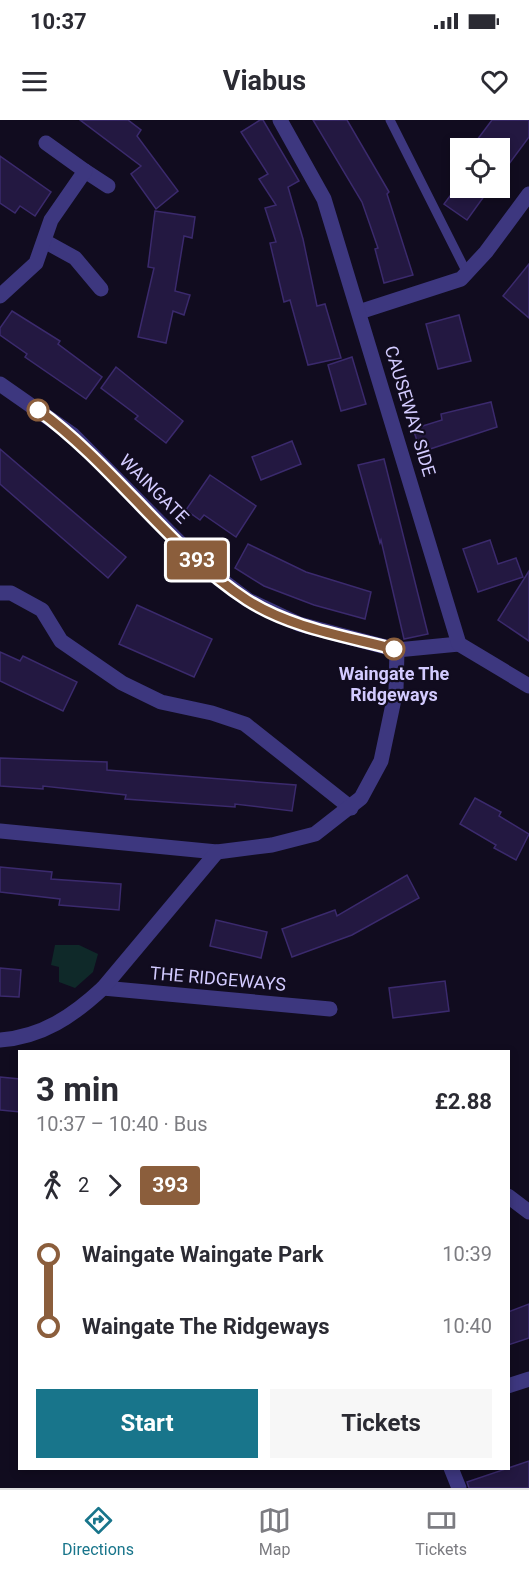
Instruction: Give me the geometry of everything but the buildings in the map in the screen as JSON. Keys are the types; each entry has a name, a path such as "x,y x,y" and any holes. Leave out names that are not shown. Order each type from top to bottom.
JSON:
{"street":[{"name":"CAUSEWAY SIDE","path":"280,120 324,199 459,644"},
{"path":"46,143 108,186"},
{"path":"0,296 36,263 46,242 51,220 85,171"},
{"path":"359,312 461,279 529,194"},
{"path":"46,242 75,258 101,289"},
{"name":"WAINGATE","path":"0,384 73,435 203,566 248,600 299,624 397,650 459,644"},
{"path":"0,593 11,593 42,610 61,641 122,683 161,702 212,713 245,724 351,808"},
{"path":"459,644 529,686"},
{"path":"0,831 217,852 272,845 315,834 361,798 381,761 396,690 397,650"},
{"name":"THE RIDGEWAYS","path":"0,1040 34,1035 62,1021 103,988 217,852"},
{"name":"THE RIDGEWAYS","path":"103,988 330,1009"},
{"path":"510,1198 529,1212"},
{"path":"510,1385 529,1379"},
{"path":"452,1470 459,1488"}],"lane":[{"path":"390,120 467,273"}],"green space":[{"path":"55,945 79,945 98,954 93,972 75,988 59,982 59,967 51,965"}],"bus line":[{"name":"393","path":"38,410 73,435 203,566 248,600 299,624 394,649"}],"place":[{"name":"Waingate The Ridgeways","path":"394,649"}]}
